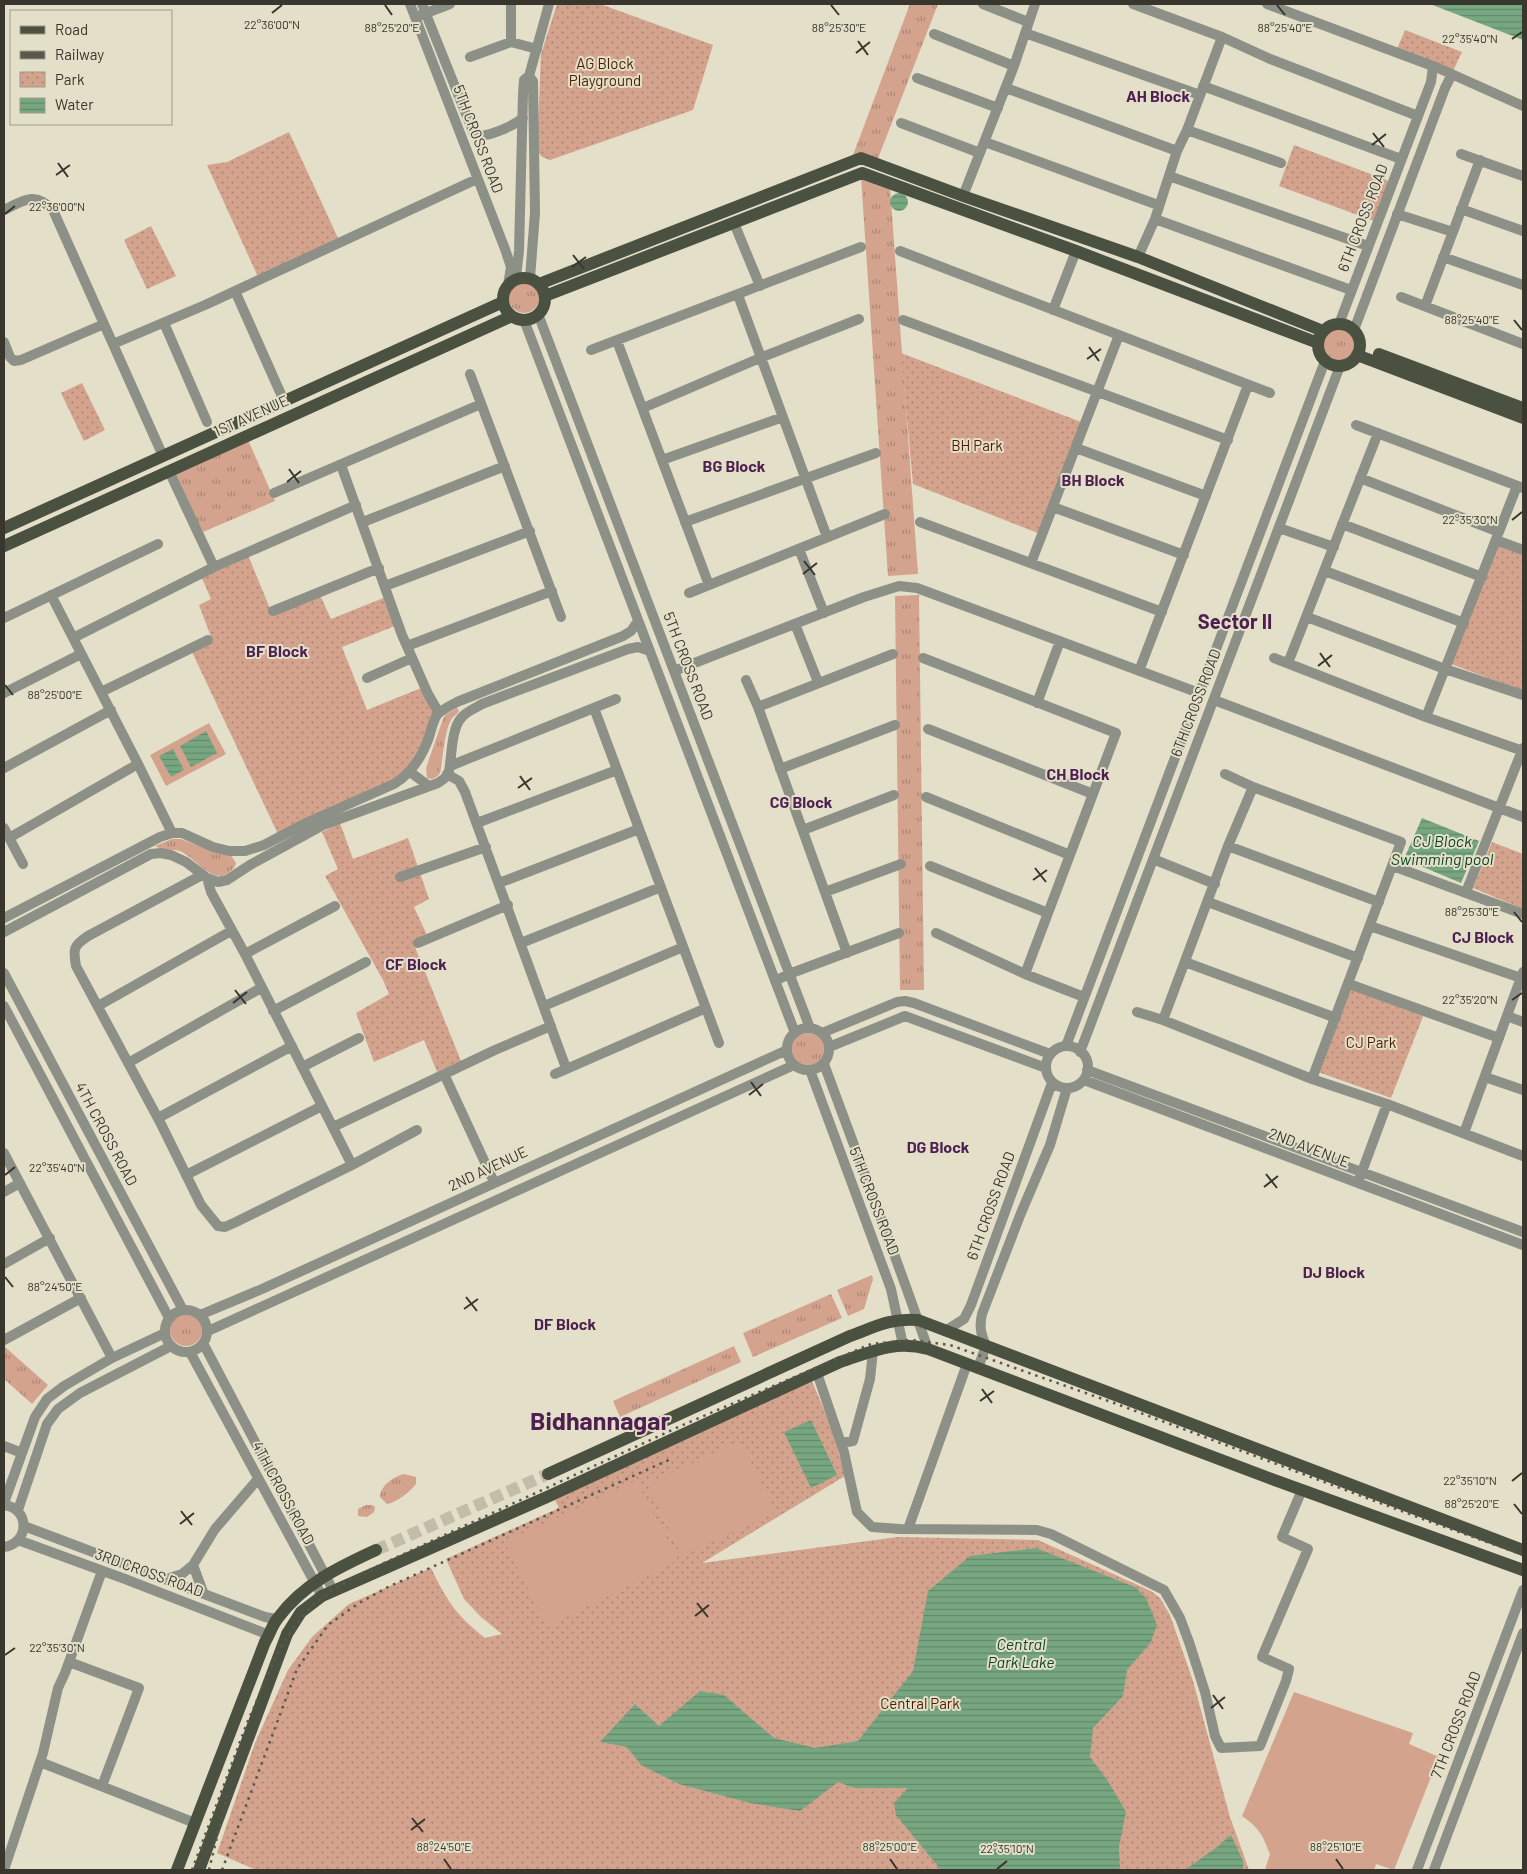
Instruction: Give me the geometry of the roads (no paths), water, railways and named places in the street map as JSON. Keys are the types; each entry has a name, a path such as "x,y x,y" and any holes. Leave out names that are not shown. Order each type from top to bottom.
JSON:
{"main road":[{"path":"535,281 545,296 544,306 538,314 518,318 508,311 503,302 505,290 512,282 535,281 799,183 861,158 1138,258 1320,337"},
{"path":"545,296 862,173 1035,237 1320,337"},
{"path":"799,183 803,196"},
{"path":"1035,237 1040,224"},
{"path":"4,528 503,302"},
{"name":"1ST AVENUE","path":"4,546 169,471 518,318"},
{"path":"1339,324 1349,326 1359,338 1359,351 1350,363 1340,366 1325,361 1318,351 1320,337 1328,326 1339,324"},
{"path":"1359,351 1523,408"},
{"path":"1359,351 1523,418"},
{"path":"116,477 123,492"},
{"path":"548,1474 850,1336 897,1319 918,1320 1523,1550"},
{"path":"199,1870 287,1634 301,1612 328,1593 547,1497 840,1362 888,1346 903,1345 928,1349 1302,1490 1523,1570"},
{"path":"722,1395 730,1412"},
{"path":"177,1870 276,1620 314,1582 342,1565 376,1550"}],"street":[{"name":"5TH CROSS ROAD","path":"410,4 511,267 512,282"},
{"path":"415,17 424,8 450,4"},
{"path":"511,42 512,4"},
{"name":"5TH CROSS ROAD","path":"512,282 519,252 524,80 529,76 549,4"},
{"path":"983,4 1028,22"},
{"path":"963,196 1006,88 1035,4"},
{"path":"1133,4 1222,37 1268,58 1418,116"},
{"path":"1267,4 1433,66 1523,106"},
{"name":"5TH CROSS ROAD","path":"424,8 474,134 478,136 486,135 516,123 523,118"},
{"path":"1025,33 1202,90 1401,159"},
{"path":"934,34 1014,66"},
{"path":"1138,258 1155,219 1177,151 1222,37"},
{"path":"470,57 511,42 537,49"},
{"name":"6TH CROSS ROAD","path":"1339,324 1431,82 1433,66"},
{"path":"1354,330 1452,74"},
{"path":"529,76 533,81 535,281"},
{"path":"917,78 998,108"},
{"path":"1006,88 1177,151"},
{"path":"901,123 980,153"},
{"path":"1186,130 1281,163"},
{"path":"985,142 1158,205"},
{"path":"1461,154 1523,176"},
{"path":"1425,306 1480,160"},
{"path":"1169,176 1368,246"},
{"path":"113,344 236,290 477,179"},
{"path":"4,210 26,199 36,198 46,203 53,210 163,456"},
{"path":"1461,209 1523,231"},
{"path":"1397,214 1453,232"},
{"path":"1155,219 1351,290"},
{"path":"734,223 760,286"},
{"path":"591,350 860,247"},
{"path":"900,251 1270,394"},
{"path":"1053,310 1076,251"},
{"path":"1443,257 1523,285"},
{"path":"236,290 284,401"},
{"path":"738,295 828,537"},
{"path":"1401,297 1523,344"},
{"name":"5TH CROSS ROAD","path":"538,314 810,1028"},
{"name":"5TH CROSS ROAD","path":"518,318 650,651 795,1033"},
{"path":"643,408 760,358 859,319"},
{"path":"903,320 1228,440"},
{"path":"164,322 207,422"},
{"path":"4,342 14,361 21,360 104,324"},
{"path":"1031,563 1119,335"},
{"path":"617,340 709,585"},
{"name":"6TH CROSS ROAD","path":"1066,1046 1325,361"},
{"name":"6TH CROSS ROAD","path":"1080,1052 1340,366"},
{"path":"470,374 561,617"},
{"path":"1138,671 1248,385"},
{"path":"274,493 482,404"},
{"path":"662,460 783,417"},
{"path":"1356,425 1520,487 1498,536 1426,717"},
{"path":"1288,663 1378,433"},
{"path":"1076,448 1206,496"},
{"path":"685,522 876,453"},
{"path":"341,465 407,646 428,694 440,713"},
{"path":"362,522 505,466"},
{"path":"169,471 214,567"},
{"path":"1360,478 1498,536 1523,550"},
{"path":"73,638 214,567 356,505"},
{"path":"1053,507 1184,555"},
{"path":"689,593 885,514"},
{"path":"920,522 1162,612"},
{"path":"1342,524 1482,576"},
{"path":"1278,528 1334,547"},
{"path":"385,586 530,531"},
{"path":"4,618 158,544"},
{"path":"799,549 824,613"},
{"path":"1248,564 1263,569"},
{"path":"273,611 379,568"},
{"path":"1325,572 1464,623"},
{"path":"674,670 899,586 917,588 1199,694"},
{"path":"407,646 552,591"},
{"path":"51,595 172,833"},
{"path":"1307,617 1445,669 1523,695"},
{"path":"4,918 148,842 172,833 182,834 212,847 229,851 245,851 264,845 306,823 394,784 410,772 424,750 435,717 457,702 623,636 631,631 638,621"},
{"path":"795,624 818,682"},
{"path":"101,692 208,640"},
{"path":"1037,703 1060,641"},
{"path":"4,932 150,854 161,853 171,855 186,862 204,876 218,882 227,880 250,865 323,825 438,783 448,770 455,728 460,718 482,704 628,648 638,647 650,651"},
{"path":"4,693 82,654"},
{"path":"758,707 893,654"},
{"path":"1214,655 1228,660"},
{"path":"367,678 412,658"},
{"path":"923,658 1116,733 1025,974"},
{"path":"1274,658 1426,717 1523,750 1466,892"},
{"path":"549,666 553,677"},
{"path":"746,680 758,707 847,953"},
{"path":"448,770 616,699"},
{"path":"1214,700 1523,818"},
{"path":"457,702 466,713"},
{"path":"594,708 719,1043"},
{"path":"4,768 111,710"},
{"path":"780,769 895,725"},
{"path":"928,729 1094,794"},
{"path":"1184,735 1198,741"},
{"path":"684,740 699,736"},
{"path":"9,838 138,764"},
{"path":"448,770 459,781 477,823 566,1068"},
{"path":"477,823 617,770"},
{"path":"410,772 429,786"},
{"path":"1225,774 1253,787 1399,840 1400,844 1393,866 1312,1079"},
{"path":"1163,1020 1228,846 1253,787"},
{"path":"802,830 894,795"},
{"path":"926,797 1070,855"},
{"path":"1152,818 1167,823"},
{"path":"4,828 23,864"},
{"path":"500,883 639,829"},
{"path":"148,842 150,854"},
{"path":"1228,846 1379,902"},
{"path":"400,877 486,847"},
{"path":"245,851 250,865"},
{"path":"1153,859 1214,884"},
{"path":"825,892 901,864"},
{"path":"930,866 1048,913"},
{"path":"1393,866 1523,914"},
{"path":"204,876 352,1165"},
{"path":"204,876 78,942 74,953 76,966 158,1118 201,1206 213,1223 225,1227 352,1165 416,1130"},
{"path":"71,883 76,893"},
{"path":"521,943 661,888"},
{"path":"1123,893 1137,899"},
{"path":"1208,902 1358,958"},
{"path":"245,954 335,906"},
{"path":"418,943 508,906"},
{"path":"1370,926 1522,975 1464,1133"},
{"path":"98,1006 231,931"},
{"path":"775,981 899,933"},
{"path":"936,933 1025,974 1084,997"},
{"path":"544,1006 683,947"},
{"path":"273,1011 366,962"},
{"path":"1185,962 1336,1018"},
{"name":"4TH CROSS ROAD","path":"4,972 183,1310"},
{"path":"1349,984 1499,1038"},
{"path":"128,1063 261,988"},
{"path":"822,1033 897,1002 907,1001 1050,1054"},
{"name":"4TH CROSS ROAD","path":"4,1006 169,1318"},
{"path":"555,1074 706,1008"},
{"path":"1137,1012 1163,1020 1312,1079 1388,1104 1523,1156"},
{"path":"829,1047 905,1016 1046,1068"},
{"path":"1507,1016 1523,1022"},
{"path":"333,1128 495,1050 551,1026"},
{"path":"810,1028 822,1033 826,1037 829,1047 828,1056 824,1064 815,1070 801,1069 794,1065 787,1050 789,1041 795,1033 799,1030 810,1028"},
{"path":"302,1067 358,1038"},
{"path":"158,1118 292,1046"},
{"path":"1066,1046 1077,1049 1087,1061 1086,1075 1078,1086 1067,1088 1055,1085 1046,1074 1047,1059 1050,1054 1056,1049 1066,1046"},
{"name":"2ND AVENUE","path":"200,1315 262,1289 787,1050"},
{"path":"824,1064 896,1255 911,1304 928,1349"},
{"name":"2ND AVENUE","path":"208,1330 794,1065"},
{"name":"5TH CROSS ROAD","path":"810,1070 891,1289 903,1345"},
{"path":"444,1074 494,1182"},
{"name":"2ND AVENUE","path":"1086,1075 1362,1172 1523,1232"},
{"name":"2ND AVENUE","path":"1086,1075 1358,1183 1523,1245"},
{"path":"1485,1077 1523,1090"},
{"name":"6TH CROSS ROAD","path":"945,1331 964,1318 971,1305 1052,1083"},
{"path":"908,1529 973,1366 986,1346 980,1332 980,1323 1021,1212 1050,1145 1067,1088"},
{"path":"1358,1183 1388,1104"},
{"path":"186,1175 322,1106"},
{"path":"4,1153 112,1358"},
{"path":"513,1174 520,1189"},
{"path":"4,1192 20,1183"},
{"path":"457,1199 463,1215"},
{"path":"1006,1208 1021,1212"},
{"path":"4,1264 50,1238"},
{"path":"134,1251 147,1244"},
{"path":"262,1289 269,1304"},
{"path":"4,1340 81,1298"},
{"path":"183,1310 192,1310 200,1315 208,1330 203,1343 198,1349 190,1352 180,1351 171,1346 165,1332 169,1318 183,1310"},
{"path":"4,1547 18,1540 23,1533 24,1526 18,1510 4,1504 35,1417 47,1399 64,1386 112,1358 165,1332"},
{"path":"203,1343 326,1575 328,1593"},
{"path":"18,1510 48,1424 58,1409 80,1393 171,1346"},
{"path":"841,1443 853,1441 870,1379 873,1351"},
{"name":"4TH CROSS ROAD","path":"190,1352 314,1582 328,1593"},
{"path":"817,1373 841,1443 857,1512 861,1518 872,1526 908,1529 1037,1530 1051,1534 1164,1590 1180,1618 1205,1692 1215,1736 1221,1748 1260,1746 1286,1681 1289,1670 1262,1657 1308,1549 1282,1537 1302,1490"},
{"path":"4,1446 22,1453"},
{"path":"167,1579 182,1574 193,1564 215,1529 258,1479"},
{"path":"24,1526 276,1620"},
{"name":"3RD CROSS ROAD","path":"18,1540 269,1635"},
{"path":"193,1564 203,1592"},
{"path":"125,1579 130,1565"},
{"path":"7,1870 17,1827 40,1762 58,1688 102,1571"},
{"name":"7TH CROSS ROAD","path":"1417,1870 1523,1590"},
{"name":"7TH CROSS ROAD","path":"1434,1870 1523,1633"},
{"path":"69,1662 139,1688 102,1786"},
{"path":"40,1762 195,1823"}],"water":[{"path":"1430,4 1523,4 1523,40"},
{"path":"899,193 905,196 908,202 905,208 899,211 893,208 890,202 893,196"},
{"path":"206,731 217,753 191,767 180,746"},
{"path":"173,749 184,770 171,777 159,756"},
{"name":"CJ Block Swimming pool","path":"1422,818 1479,841 1461,883 1404,859"},
{"path":"811,1420 837,1475 811,1488 784,1432"},
{"name":"Central Park Lake","path":"1036,1548 1135,1587 1146,1598 1157,1625 1151,1642 1127,1670 1123,1696 1093,1728 1090,1757 1108,1781 1126,1812 1119,1847 1120,1870 941,1870 896,1815 894,1803 908,1788 854,1788 838,1782 800,1811 750,1803 679,1784 641,1765 627,1747 600,1742 635,1704 659,1726 700,1691 724,1695 774,1738 815,1748 858,1741 913,1671 928,1591 970,1556"},
{"path":"1231,1835 1243,1861 1243,1870 1185,1870 1217,1847"}],"tunnel":[{"path":"376,1550 548,1474"}],"railway":[{"path":"192,1870 247,1723 278,1652 293,1628 311,1607 332,1590 356,1576 685,1424 871,1344 912,1340 950,1345 1114,1403 1523,1555"},
{"path":"222,1870 297,1669 328,1625 359,1603 388,1587 673,1458"},
{"path":"209,1870 227,1796"}],"district":[{"name":"AH Block","path":"1158,96"},
{"name":"BG Block","path":"734,466"},
{"name":"BH Block","path":"1093,480"},
{"name":"Sector II","path":"1235,622"},
{"name":"BF Block","path":"277,651"},
{"name":"CH Block","path":"1078,774"},
{"name":"CG Block","path":"801,802"},
{"name":"CJ Block","path":"1483,937"},
{"name":"CF Block","path":"416,964"},
{"name":"DG Block","path":"938,1147"},
{"name":"DJ Block","path":"1334,1272"},
{"name":"DF Block","path":"565,1324"},
{"name":"Bidhannagar","path":"600,1421"}],"park label":[{"name":"AG Block Playground","path":"605,72"},
{"name":"BH Park","path":"977,446"},
{"name":"CJ Park","path":"1371,1043"},
{"name":"Central Park","path":"920,1704"}]}
